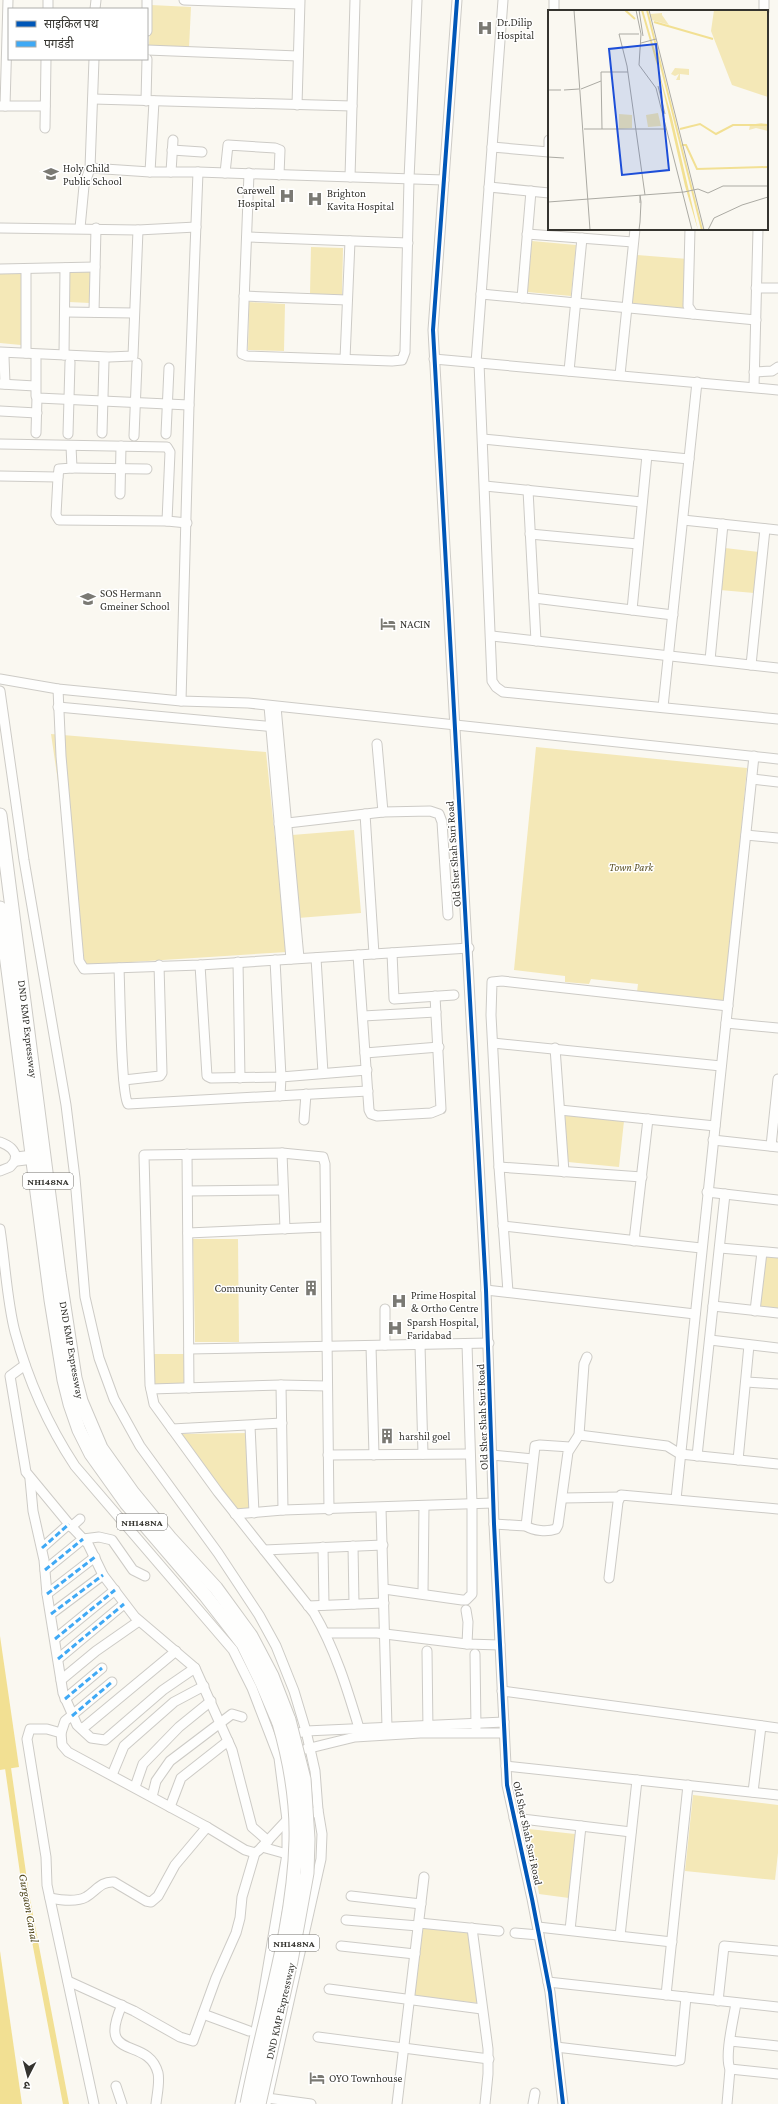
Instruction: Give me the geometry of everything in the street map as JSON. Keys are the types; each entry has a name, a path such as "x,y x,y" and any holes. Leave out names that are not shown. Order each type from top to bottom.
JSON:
{"highway":[{"name":"DND KMP Expressway","path":"0,815 59,1274 75,1378 81,1401 101,1448 133,1493 170,1538 216,1588 251,1636 272,1676 284,1721 304,1779 308,1839 307,1873 264,2102"},
{"name":"DND KMP Expressway","path":"0,908 51,1300 64,1380 79,1430 91,1454 126,1503 205,1595 243,1644 262,1683 284,1721 293,1781 296,1839 294,1877 280,1957 247,2104"},
{"path":"17,1159 33,1157"}],"street":[{"path":"184,0 299,2 297,105"},
{"path":"350,177 355,0"},
{"path":"249,173 242,354 402,360 405,352 409,179 417,0"},
{"name":"Old Sher Shah Suri Road","path":"457,0 433,330 434,359 454,725 469,948 489,1343 493,1503 507,1785 548,1982 563,2104"},
{"path":"503,0 481,294 478,363 492,636 492,681 496,687 503,692 778,719"},
{"path":"5,5 3,106 45,106"},
{"path":"148,50 298,56"},
{"path":"44,128 46,60"},
{"path":"80,228 84,186 90,168 94,60"},
{"path":"147,60 150,101 150,172"},
{"path":"93,99 352,106"},
{"path":"171,172 173,140"},
{"path":"225,173 228,144 275,148 280,150 279,175"},
{"path":"492,147 548,152"},
{"path":"172,150 202,152"},
{"path":"90,168 150,172 249,173 444,180"},
{"path":"181,701 189,405 198,172"},
{"path":"489,187 548,193"},
{"path":"522,298 531,191"},
{"path":"0,228 96,228 138,230 196,227"},
{"path":"94,312 96,228"},
{"path":"35,386 3,384 2,355 26,353 133,356 138,230"},
{"path":"620,375 635,230"},
{"path":"690,230 688,306 693,314"},
{"path":"754,387 758,230"},
{"path":"527,234 633,242"},
{"path":"247,237 408,243"},
{"path":"569,371 582,238"},
{"path":"345,359 350,241"},
{"path":"0,269 95,267"},
{"path":"64,355 65,268"},
{"path":"26,269 26,353"},
{"path":"756,288 778,288"},
{"path":"481,294 756,320"},
{"path":"244,296 348,300"},
{"path":"65,312 134,313"},
{"path":"36,359 36,433"},
{"path":"434,359 778,390"},
{"path":"102,433 104,361"},
{"path":"68,434 70,362"},
{"path":"134,436 137,363"},
{"path":"754,372 772,371 778,366"},
{"path":"166,434 169,368"},
{"path":"663,707 698,382"},
{"path":"37,397 189,405"},
{"path":"0,411 36,413"},
{"path":"482,439 689,459"},
{"path":"0,444 164,447 169,449 167,521"},
{"path":"71,446 72,468"},
{"path":"120,494 121,446"},
{"path":"632,610 647,455"},
{"path":"147,468 59,469 56,515 58,520 167,521 186,523"},
{"path":"0,476 58,477"},
{"path":"485,486 642,502"},
{"path":"528,490 536,641"},
{"path":"683,520 778,530"},
{"path":"710,660 723,524"},
{"path":"751,665 765,529"},
{"path":"530,534 638,544"},
{"path":"534,598 673,615"},
{"path":"492,636 778,668"},
{"path":"0,679 58,689 181,701 248,704 778,759"},
{"path":"58,689 58,707 79,961 81,966 87,970 200,965 469,948"},
{"path":"0,691 24,860 66,1105 75,1178 85,1297 99,1358 114,1399 140,1446 218,1553 259,1615 276,1646 294,1690 310,1748 315,1771 318,1810 322,1834 321,1859 264,2102 311,2104"},
{"path":"58,707 274,727"},
{"path":"272,707 295,958"},
{"path":"377,744 383,812"},
{"path":"676,1499 754,756"},
{"path":"752,779 778,782"},
{"path":"283,824 383,812 430,811 439,814 442,822 448,915"},
{"path":"365,814 374,954"},
{"path":"746,834 778,838"},
{"path":"392,953 394,998 454,994"},
{"path":"358,955 369,1110 371,1114 377,1116 439,1112 441,1109 439,1047 435,996"},
{"path":"316,958 323,1073"},
{"path":"275,960 280,1096"},
{"path":"238,962 240,1078"},
{"path":"200,965 207,1076 211,1078 280,1077 367,1070"},
{"path":"124,1080 160,1076 162,1073 159,966"},
{"path":"120,968 124,1080 126,1101 128,1104 132,1105 368,1091"},
{"path":"508,1292 499,1167 490,986 494,980 728,1006"},
{"path":"363,1016 436,1012"},
{"path":"726,1023 778,1028"},
{"path":"493,1043 555,1048 721,1066"},
{"path":"365,1053 439,1047"},
{"path":"555,1048 564,1172"},
{"path":"713,1140 774,1146 778,1078"},
{"path":"304,1120 306,1094"},
{"path":"560,1110 715,1126"},
{"path":"634,1241 648,1119"},
{"path":"0,1142 9,1146 14,1151 17,1159 10,1167 0,1171"},
{"path":"328,1510 325,1164 322,1157 282,1153 144,1155 151,1389 154,1404 235,1514 308,1606 326,1633 344,1679 359,1728"},
{"path":"282,1153 284,1229"},
{"path":"187,1154 189,1388"},
{"path":"499,1167 642,1177"},
{"path":"188,1191 283,1190"},
{"path":"708,1192 778,1200"},
{"path":"697,1456 725,1194"},
{"path":"503,1226 702,1248"},
{"path":"188,1233 325,1227"},
{"path":"0,1230 15,1331 25,1365 43,1411 56,1438 75,1466 234,1650 252,1688 279,1758 287,1820 287,1854 262,2002 240,2104"},
{"path":"720,1248 778,1253"},
{"path":"755,1311 762,1252"},
{"path":"486,1290 695,1314"},
{"path":"713,1306 778,1313"},
{"path":"385,1309 385,1346"},
{"path":"710,1340 778,1348"},
{"path":"189,1349 489,1343"},
{"path":"384,1589 423,1593 462,1600 466,1600 472,1594 472,1504 469,1454 467,1344"},
{"path":"420,1345 423,1454"},
{"path":"738,1460 750,1345"},
{"path":"371,1346 374,1455"},
{"path":"494,1524 526,1526 539,1530 556,1529 563,1498 570,1448 579,1435 584,1364 587,1357"},
{"path":"25,1365 10,1376 24,1463 30,1479 34,1511 42,1548 47,1594 61,1680 65,1699 72,1716 91,1738 105,1740 163,1690 195,1668"},
{"path":"746,1382 778,1384"},
{"path":"151,1389 281,1385 327,1386"},
{"path":"281,1385 284,1510"},
{"path":"172,1429 250,1426 282,1423"},
{"path":"250,1426 254,1513"},
{"path":"579,1435 667,1446 680,1454 778,1464"},
{"path":"526,1526 535,1446 540,1445 570,1448"},
{"path":"328,1455 469,1454"},
{"path":"492,1455 533,1459"},
{"path":"30,1479 88,1544 103,1575 124,1604 139,1621 195,1668 228,1741 252,1827 261,1847"},
{"path":"563,1498 620,1497 625,1494 778,1509 778,1499"},
{"path":"609,1578 620,1497"},
{"path":"235,1514 284,1510 328,1510 493,1503"},
{"path":"423,1593 424,1506"},
{"path":"381,1508 387,1727"},
{"path":"42,1548 70,1525 80,1519"},
{"path":"45,1570 83,1539 99,1537 112,1540 133,1570 145,1576"},
{"path":"264,1550 383,1545"},
{"path":"353,1546 354,1604"},
{"path":"323,1547 324,1605"},
{"path":"47,1594 95,1557"},
{"path":"51,1614 103,1575"},
{"path":"55,1639 115,1590"},
{"path":"58,1659 124,1604"},
{"path":"308,1606 384,1604"},
{"path":"466,1610 468,1622 467,1644"},
{"path":"61,1680 96,1651 139,1621"},
{"path":"326,1633 385,1634 467,1644 500,1645"},
{"path":"82,1729 176,1651"},
{"path":"427,1651 428,1729"},
{"path":"475,1654 476,1733"},
{"path":"65,1699 102,1668"},
{"path":"112,1682 65,1721 61,1733 63,1749 135,1787 245,1850 261,1847 287,1854"},
{"path":"112,1775 124,1746 174,1702 204,1686"},
{"path":"502,1691 778,1728"},
{"path":"135,1787 143,1764 180,1727 211,1701"},
{"path":"152,1797 156,1781 170,1761 220,1721 232,1714 242,1717"},
{"path":"279,1758 310,1748 355,1737 504,1722"},
{"path":"753,1792 761,1726"},
{"path":"272,1740 306,1731 387,1727 476,1733 504,1733"},
{"path":"61,1733 47,1729 30,1729 27,1739 39,1804 46,1857 47,1885 94,2104"},
{"path":"170,1807 182,1778 228,1741"},
{"path":"506,1766 778,1795"},
{"path":"620,1936 637,1780"},
{"path":"666,1995 688,1785"},
{"path":"68,1982 122,2005 191,2041 195,2039 216,1978 236,1933 240,1918 242,1897 261,1847 287,1820 308,1816 318,1810"},
{"path":"514,1818 631,1832"},
{"path":"570,1930 581,1826"},
{"path":"50,1898 81,1899 98,1886 114,1882 150,1902 158,1896 175,1865 207,1827"},
{"path":"397,2104 424,1877"},
{"path":"351,1896 421,1904"},
{"path":"346,1920 499,1931"},
{"path":"472,1928 489,2059 485,2104"},
{"path":"515,1932 570,1930 672,1942"},
{"path":"341,1946 415,1954"},
{"path":"718,2001 724,1946 778,1951"},
{"path":"548,1982 778,2007"},
{"path":"329,1989 482,2009"},
{"path":"556,2047 676,2061 680,2060 686,1997"},
{"path":"727,2104 730,2068 728,2065 730,2041 736,2003"},
{"path":"122,2005 114,2022 114,2036 116,2040 122,2044 147,2057 155,2067 158,2073 156,2104"},
{"path":"203,2014 249,2032"},
{"path":"318,2037 489,2059"},
{"path":"730,2041 778,2046"},
{"path":"730,2068 778,2074"},
{"path":"116,2086 122,2104"},
{"path":"534,2104 535,2093"}],"green space":[{"path":"151,5 191,7 189,48 149,46"},
{"path":"532,241 576,245 571,296 527,292"},
{"path":"311,247 343,248 342,295 310,294"},
{"path":"637,255 688,259 688,309 632,303"},
{"path":"69,270 90,270 90,303 69,302"},
{"path":"0,271 24,271 21,345 0,343"},
{"path":"249,302 285,304 284,351 248,350"},
{"path":"725,548 759,552 754,593 720,590"},
{"path":"51,734 266,752 287,952 85,965"},
{"name":"Town Park","path":"536,747 747,768 725,1003 637,992 638,984 591,979 589,984 565,982 565,976 514,970"},
{"path":"354,830 361,913 298,918 292,835"},
{"path":"565,1115 624,1121 619,1167 568,1162"},
{"path":"193,1239 238,1239 239,1342 195,1342"},
{"path":"764,1256 778,1257 778,1308 759,1306"},
{"path":"152,1354 186,1354 186,1384 153,1385"},
{"path":"247,1433 251,1510 236,1511 179,1434"},
{"path":"693,1795 778,1805 778,1853 775,1880 685,1871"},
{"path":"529,1829 575,1834 569,1898 539,1894"},
{"path":"423,1928 468,1933 478,2003 414,1996"}],"shaded area":[{"path":"0,1636 19,1767 0,1770"},
{"path":"0,1951 22,2104 0,2104"}],"waterway":[{"name":"Gurgaon Canal","path":"7,1761 26,1894 66,2104"}],"marked path":[{"path":"42,1548 69,1524"},
{"path":"45,1570 83,1539"},
{"path":"47,1594 95,1557"},
{"path":"51,1614 103,1575"},
{"path":"55,1639 115,1590"},
{"path":"58,1659 124,1604"},
{"path":"65,1699 102,1668"},
{"path":"72,1716 112,1682"}],"cycle path":[{"path":"457,0 433,330 486,1290 494,1524 507,1785 532,1899 550,1992 563,2104"}],"place":[{"name":"Dr.Dilip Hospital","path":"485,28"},
{"name":"Holy Child Public School","path":"51,174"},
{"name":"Carewell Hospital","path":"287,196"},
{"name":"Brighton Kavita Hospital","path":"315,199"},
{"name":"SOS Hermann Gmeiner School","path":"88,599"},
{"name":"NACIN","path":"388,624"},
{"name":"Community Center","path":"311,1288"},
{"name":"Prime Hospital & Ortho Centre","path":"399,1301"},
{"name":"Sparsh Hospital, Faridabad","path":"395,1328"},
{"name":"harshil goel","path":"387,1436"},
{"name":"OYO Townhouse","path":"317,2078"}]}
